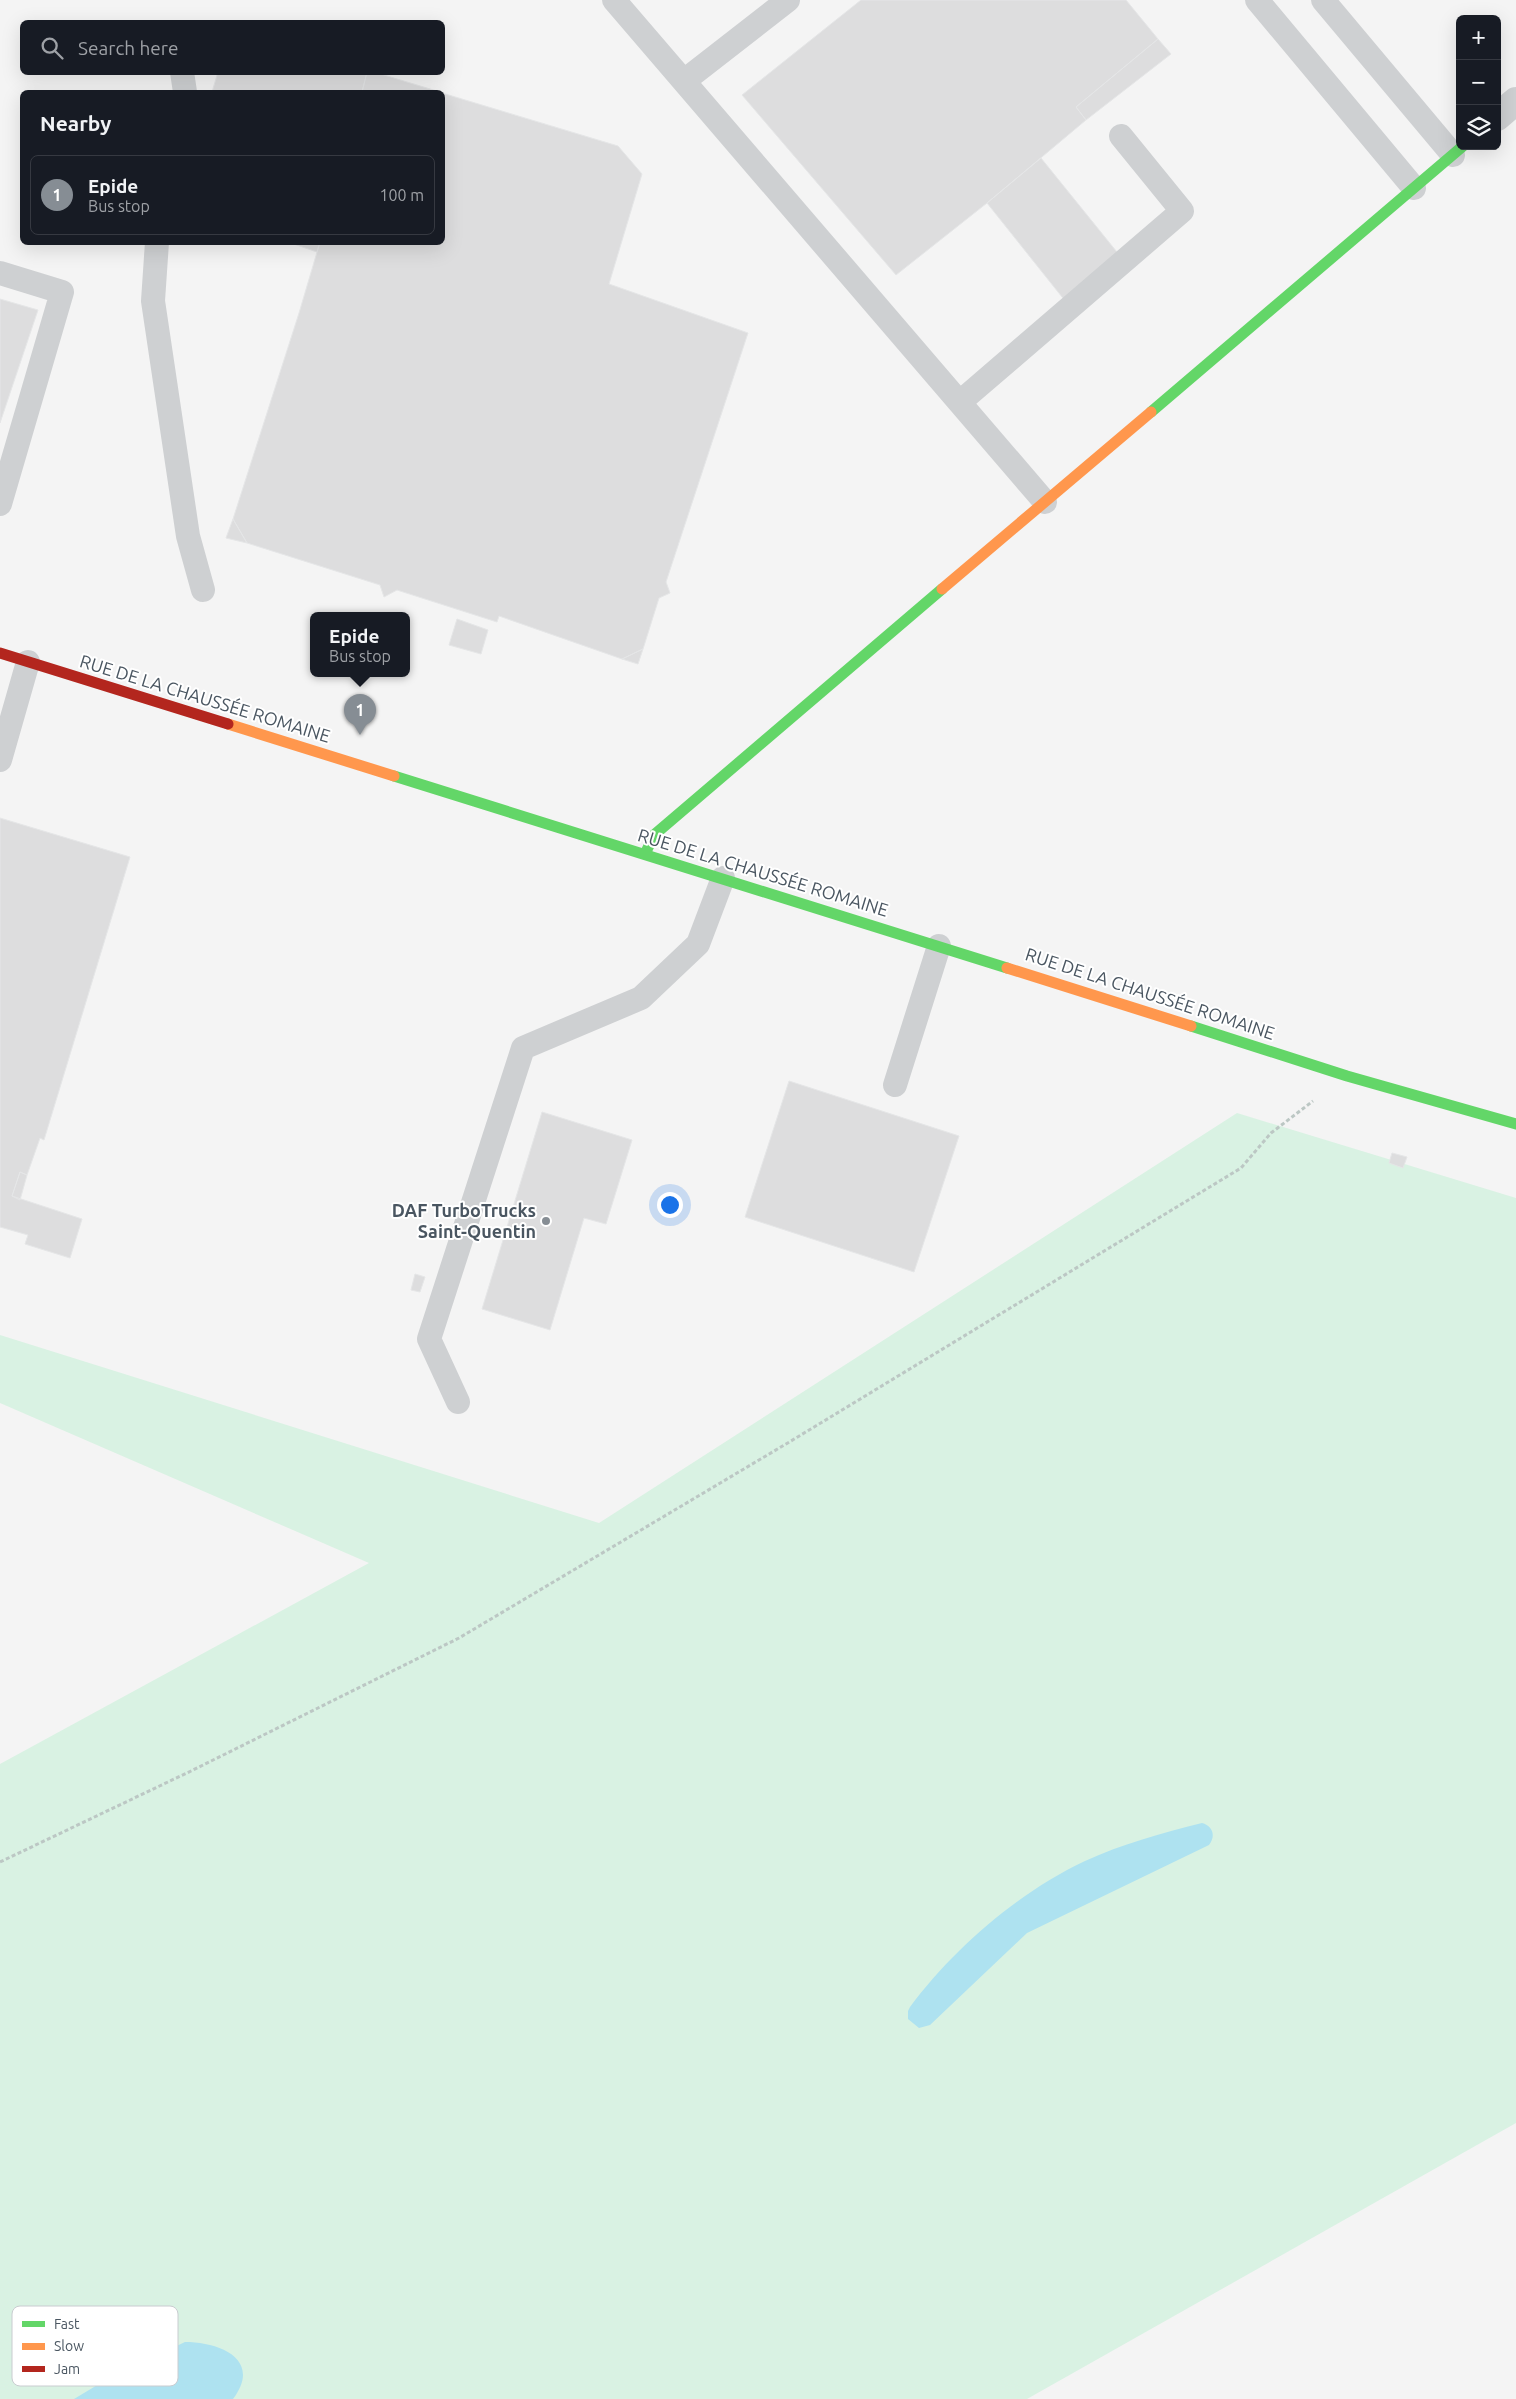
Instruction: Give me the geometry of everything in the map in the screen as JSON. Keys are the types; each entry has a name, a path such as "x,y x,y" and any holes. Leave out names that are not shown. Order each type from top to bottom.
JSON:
{"street":[{"path":"1501,114 1516,101"},
{"path":"645,854 654,835 1458,151"},
{"name":"RUE DE LA CHAUSSÉE ROMAINE","path":"0,654 723,878 1347,1076 1516,1124"}],"lane":[{"path":"614,0 1045,502"},
{"path":"684,81 788,0"},
{"path":"1257,0 1414,188"},
{"path":"1323,0 1458,151"},
{"path":"182,75 185,90"},
{"path":"960,402 1182,211 1120,136"},
{"path":"157,245 153,300 188,536 203,590"},
{"path":"0,273 62,292 0,504"},
{"path":"0,760 28,662"},
{"path":"458,1402 429,1339 523,1048 641,998 698,944 723,878"},
{"path":"895,1085 939,946"}],"path":[{"path":"0,1862 191,1771 459,1638 783,1446 1241,1168 1271,1133 1347,1076"}],"green space":[{"path":"1237,1113 1516,1198 1516,2123 1027,2399 0,2399 0,1764 369,1563 0,1403 0,1335 599,1523"}],"water":[{"path":"1202,1823 1209,1826 1213,1835 1209,1845 1027,1933 930,2025 919,2028 908,2019 910,2007 927,1985 967,1943 1012,1905 1036,1889 1085,1861 1113,1849"},
{"path":"185,2342 211,2345 223,2349 233,2356 240,2363 243,2373 241,2385 233,2399 74,2399 96,2386 178,2386 178,2345"}],"building":[{"path":"861,0 1126,0 1158,39 1076,107 1086,120 987,203 896,275 742,95"},
{"path":"1158,39 1171,54 1086,120 1076,107"},
{"path":"217,75 366,75 362,90 213,90"},
{"path":"366,75 384,75 433,90 362,90"},
{"path":"445,94 618,146 642,174 609,284 748,333 666,582 670,593 659,598 643,649 622,659 499,616 497,622 397,590 384,597 380,585 247,543 233,519 319,245 445,245"},
{"path":"1041,158 1121,257 1066,302 987,203"},
{"path":"297,245 319,245 317,252"},
{"path":"0,299 38,310 0,423"},
{"path":"233,519 247,543 226,538"},
{"path":"457,619 488,630 481,654 449,645"},
{"path":"643,649 638,664 622,659"},
{"path":"0,818 130,857 44,1140 40,1138 27,1175 20,1172 12,1196 82,1219 70,1258 25,1244 28,1235 0,1227"},
{"path":"789,1081 959,1136 914,1272 745,1217"},
{"name":"DAF TurboTrucks Saint-Quentin","path":"542,1112 632,1140 606,1224 584,1218 550,1330 482,1309"},
{"path":"1392,1153 1407,1157 1403,1168 1389,1163"},
{"path":"20,1172 27,1175 20,1200 12,1196"},
{"path":"415,1274 425,1277 420,1292 411,1290"}],"traffic: fast":[{"path":"1151,412 1458,150"},
{"path":"645,854 654,835 942,589"},
{"path":"394,776 1007,968"},
{"path":"1191,1026 1347,1076 1516,1124"}],"traffic: slow":[{"path":"942,589 1151,412"},
{"path":"228,724 394,776"},
{"path":"1007,968 1191,1026"}],"traffic: jam":[{"path":"0,653 228,724"}],"place":[{"name":"Epide","path":"360,735"},
{"name":"DAF TurboTrucks Saint-Quentin","path":"546,1221"}]}
